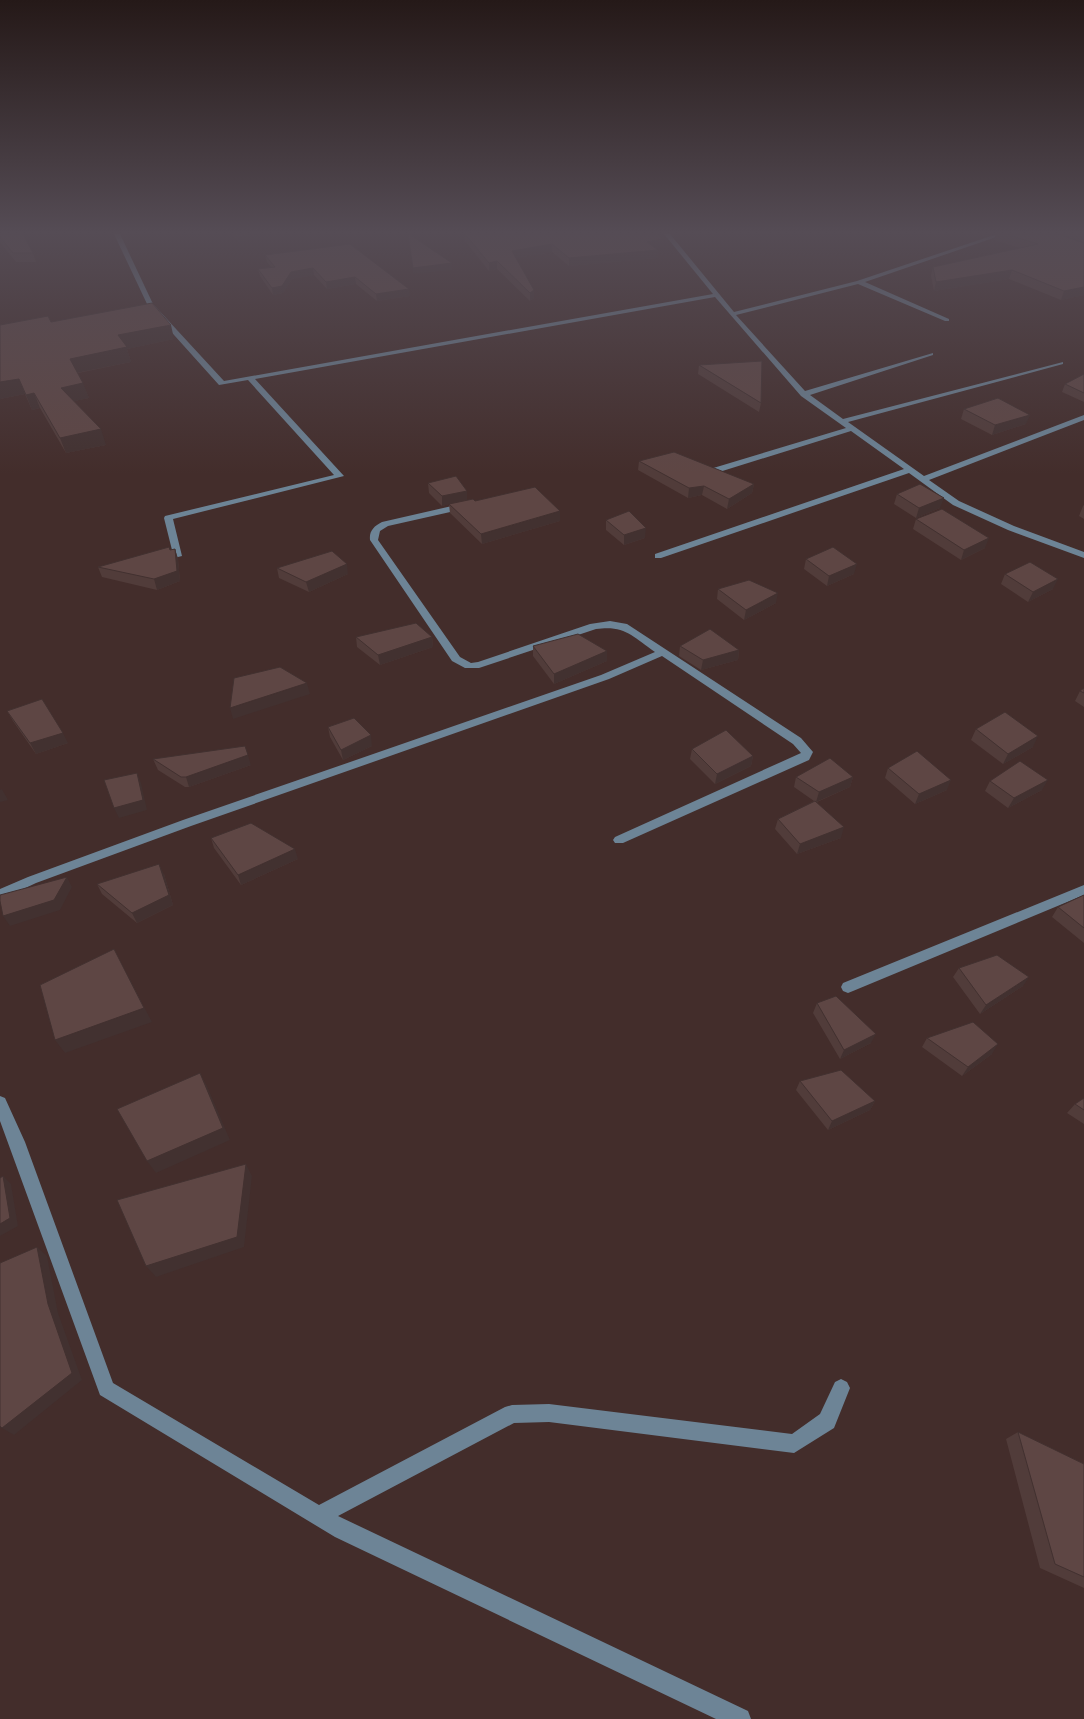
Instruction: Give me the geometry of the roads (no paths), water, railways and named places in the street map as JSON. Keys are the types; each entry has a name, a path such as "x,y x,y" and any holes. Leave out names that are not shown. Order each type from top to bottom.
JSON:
{"street":[{"path":"159,314 222,383 610,314"},
{"path":"732,314 804,394 854,428 922,480 956,503 1011,528 1084,555"},
{"path":"934,314 947,320"},
{"path":"804,394 931,354"},
{"path":"844,421 1061,362"},
{"path":"177,556 168,518 340,476 250,378"},
{"path":"922,480 1084,417"},
{"path":"713,471 854,428"},
{"path":"658,556 910,470"},
{"path":"475,504 385,524 376,529 374,533 374,540 456,659 469,666 479,665 594,626 610,624 623,626 661,653 797,741 808,754 619,840"},
{"path":"0,895 32,880 196,820 605,677 661,653"},
{"path":"848,988 1084,890"},
{"path":"0,1103 17,1142 106,1389 342,1530 740,1719"},
{"path":"318,1516 512,1414 549,1413 794,1444 827,1421 841,1388"}]}
